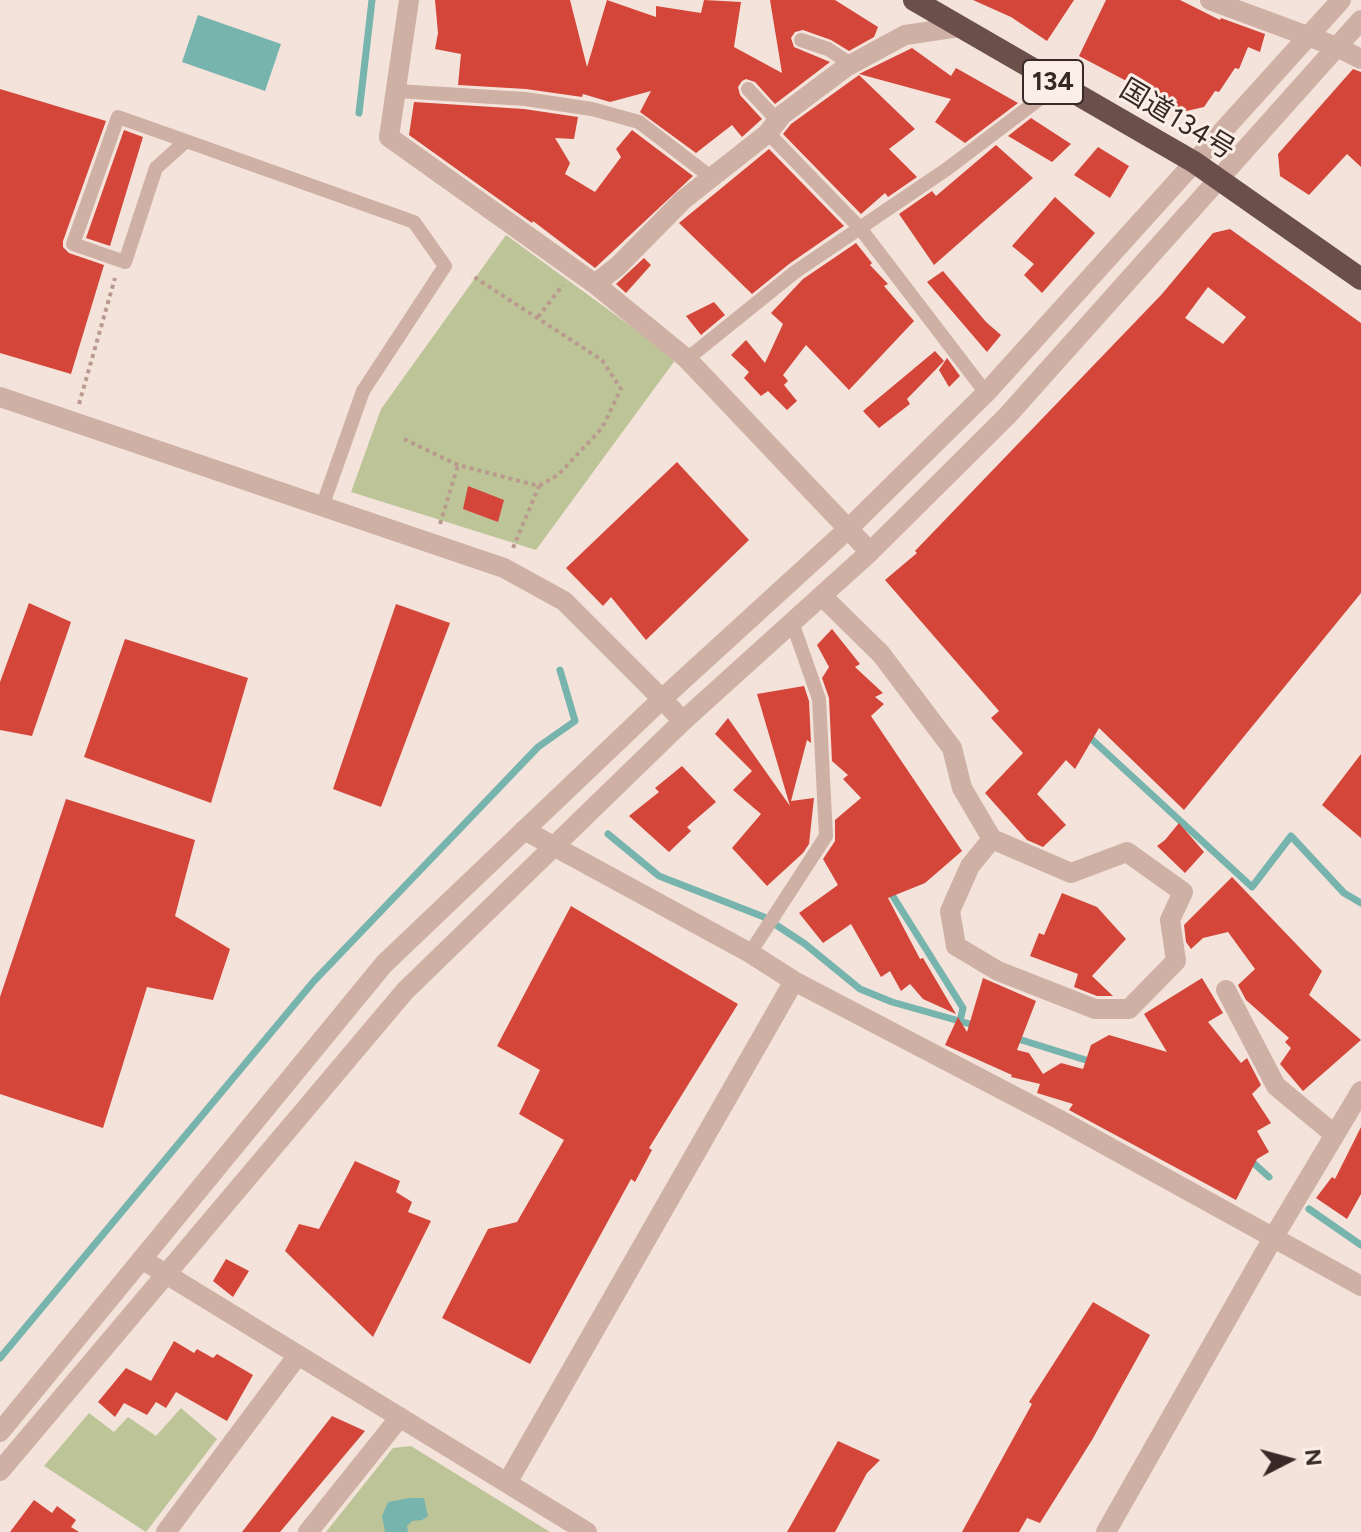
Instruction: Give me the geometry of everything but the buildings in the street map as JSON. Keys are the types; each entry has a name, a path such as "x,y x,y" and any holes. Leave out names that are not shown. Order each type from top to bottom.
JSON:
{"highway":[{"name":"国道134号","path":"919,1 1194,162 1361,279"}],"street":[{"path":"409,0 389,137 595,284 687,359 870,552"},
{"path":"0,1432 384,964 662,699 848,529 986,393 1341,0"},
{"path":"1215,1 1309,35 1361,59"},
{"path":"0,1471 405,991 683,721 870,552 1007,416 1361,20"},
{"path":"595,284 618,266 683,200 851,64 905,35 959,27"},
{"path":"0,397 504,568 564,601 683,721"},
{"path":"822,596 881,654 952,748 962,788 992,839 1071,873 1127,852 1183,892 1170,920 1176,961 1129,1009 1095,1009 998,971 956,946 950,911 970,866 992,839"},
{"path":"524,830 750,953 794,981 1060,1120 1361,1286"},
{"path":"507,1483 794,981"},
{"path":"1226,990 1276,1086 1335,1135"},
{"path":"1106,1532 1273,1238 1361,1091"},
{"path":"143,1260 587,1532"},
{"path":"166,1532 298,1355"},
{"path":"308,1532 400,1417"}],"lane":[{"path":"801,40 828,49 851,64"},
{"path":"687,359 795,272 947,169 1058,85"},
{"path":"748,89 773,127 860,228 986,393"},
{"path":"397,91 525,99 592,109 639,122 712,178"},
{"path":"186,141 156,168 125,262 73,244 118,117 186,141 414,222 445,266 363,391 322,507"},
{"path":"750,953 826,836 819,699 792,622"}],"path":[{"path":"538,317 575,270"},
{"path":"73,422 117,274"},
{"path":"471,275 602,360 621,389 602,428 558,475 539,486 504,568"},
{"path":"404,439 458,465 539,486"},
{"path":"433,545 458,465"}],"green space":[{"path":"506,235 676,359 536,550 351,492 381,409"},
{"path":"181,1408 217,1439 146,1532 44,1466 89,1413 114,1432 128,1417 156,1436"},
{"path":"411,1446 550,1532 326,1532 393,1448"}],"water":[{"path":"198,15 281,44 265,91 182,62"},
{"path":"424,1498 428,1516 412,1521 407,1526 408,1532 385,1532 382,1516 388,1502"}],"waterway":[{"path":"359,113 372,0"},
{"path":"0,1358 314,981 538,747 575,721 560,670"},
{"path":"1086,734 1252,887 1291,836 1344,893 1361,903"},
{"path":"608,834 659,876 764,917 805,944 860,989 892,1002 977,1026"},
{"path":"889,890 963,1008 960,1021"},
{"path":"1012,1037 1092,1062"},
{"path":"1248,1158 1269,1177"},
{"path":"1309,1209 1361,1245"}]}
